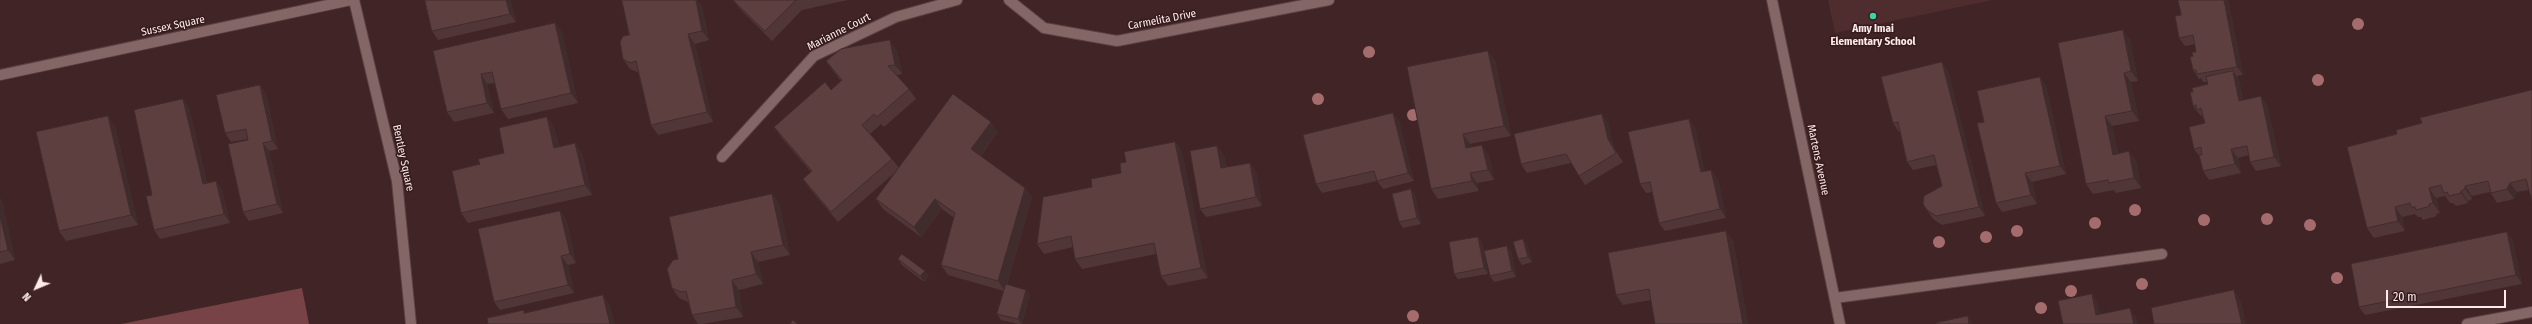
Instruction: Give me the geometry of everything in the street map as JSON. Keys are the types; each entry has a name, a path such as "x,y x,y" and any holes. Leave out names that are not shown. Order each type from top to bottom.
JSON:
{"street":[{"name":"Sussex Square","path":"0,75 353,0"},
{"name":"Bentley Square","path":"353,0 397,181 411,324"},
{"name":"Marianne Court","path":"722,157 814,56 896,17 957,0"},
{"name":"Carmelita Drive","path":"1009,0 1044,28 1117,41 1329,0"},
{"name":"Martens Avenue","path":"1772,0 1840,324"},
{"path":"1834,298 2162,254"},
{"path":"2467,324 2532,312"}],"shaded area":[{"name":"Amy Imai Elementary School","path":"1828,0 1993,0 1835,33"},
{"path":"302,288 309,324 121,324"}],"building":[{"path":"425,0 506,0 510,14 432,31"},
{"path":"622,0 696,0 702,31 688,34 707,112 651,125 636,61 630,63 623,59 620,42 623,36 629,35"},
{"path":"733,0 797,0 765,31"},
{"path":"2178,0 2224,0 2237,67 2197,74 2196,70 2193,70 2190,57 2193,56 2192,52 2196,52 2193,35 2179,38 2175,16 2181,15"},
{"path":"555,23 571,93 501,109 492,72 481,74 487,103 447,112 433,51"},
{"path":"2123,30 2131,71 2124,73 2132,111 2105,116 2113,155 2129,151 2134,178 2109,183 2108,180 2086,184 2058,43"},
{"path":"890,40 895,65 888,66 909,89 877,117 874,114 862,125 892,159 831,212 803,179 812,171 774,127 825,82 831,90 842,80 826,61 841,49"},
{"path":"1488,51 1504,126 1463,134 1466,148 1482,145 1488,170 1470,173 1472,181 1431,189 1407,67"},
{"path":"1942,62 1979,207 1936,216 1927,210 1923,204 1924,196 1942,186 1934,155 1907,162 1898,122 1893,123 1881,77"},
{"path":"2233,71 2239,101 2261,96 2274,157 2250,162 2247,146 2231,149 2235,164 2203,171 2199,155 2202,155 2201,147 2194,149 2189,127 2205,123 2201,108 2197,110 2196,105 2193,106 2190,92 2193,92 2192,88 2208,84 2206,77"},
{"path":"2040,77 2060,166 2025,173 2031,195 1996,203 1977,123 1984,122 1977,91"},
{"path":"260,85 272,141 263,143 277,204 243,212 228,144 248,140 246,129 225,133 216,95"},
{"path":"2532,90 2532,202 2526,179 2510,183 2507,189 2491,193 2488,181 2465,186 2465,189 2461,191 2461,193 2449,196 2447,192 2444,193 2441,185 2429,188 2433,203 2429,204 2430,206 2416,210 2415,207 2411,207 2410,203 2395,207 2398,221 2367,228 2347,147 2397,134 2396,130 2422,123 2420,118"},
{"path":"953,94 991,122 971,149 1025,188 998,281 941,265 955,213 935,199 914,227 876,199"},
{"path":"183,99 203,184 216,181 224,214 154,230 146,196 152,195 134,110"},
{"path":"1393,113 1408,173 1377,181 1374,171 1316,184 1303,135"},
{"path":"1602,114 1608,139 1616,153 1579,176 1566,154 1521,164 1514,134"},
{"path":"108,116 131,215 59,231 36,132"},
{"path":"547,117 554,148 575,143 585,185 461,213 452,171 480,164 478,159 504,153 499,128"},
{"path":"1689,119 1701,172 1711,170 1720,209 1659,223 1650,182 1640,184 1628,132"},
{"path":"1175,142 1201,268 1161,276 1154,243 1075,259 1071,236 1037,244 1043,197 1092,187 1091,179 1121,173 1120,163 1126,162 1124,152"},
{"path":"1217,146 1221,168 1250,163 1256,197 1200,209 1190,151"},
{"path":"1411,189 1417,218 1399,222 1392,194"},
{"path":"772,194 783,245 751,252 756,274 732,280 736,307 692,315 686,291 681,292 672,288 667,269 673,260 678,259 669,217"},
{"path":"560,211 570,254 561,256 568,285 494,302 478,229"},
{"path":"0,216 8,250 0,252"},
{"path":"1726,231 1743,324 1655,324 1649,289 1616,295 1608,253"},
{"path":"2507,232 2516,275 2359,307 2351,264"},
{"path":"1478,237 1484,268 1454,274 1449,242"},
{"path":"1523,239 1528,257 1518,259 1513,242"},
{"path":"1507,246 1512,271 1490,276 1484,251"},
{"path":"902,254 925,271 920,276 898,259"},
{"path":"1006,284 1026,290 1018,319 997,314"},
{"path":"2234,290 2242,324 2154,324 2151,308"},
{"path":"2092,294 2096,315 2130,308 2134,324 2063,324 2058,301"},
{"path":"603,295 610,324 488,324 487,318 524,310 524,313"},
{"path":"1968,316 1969,324 1936,324 1936,323"},
{"path":"793,320 798,324 790,324"}],"place":[{"name":"Amy Imai Elementary School","path":"1873,16"}]}
